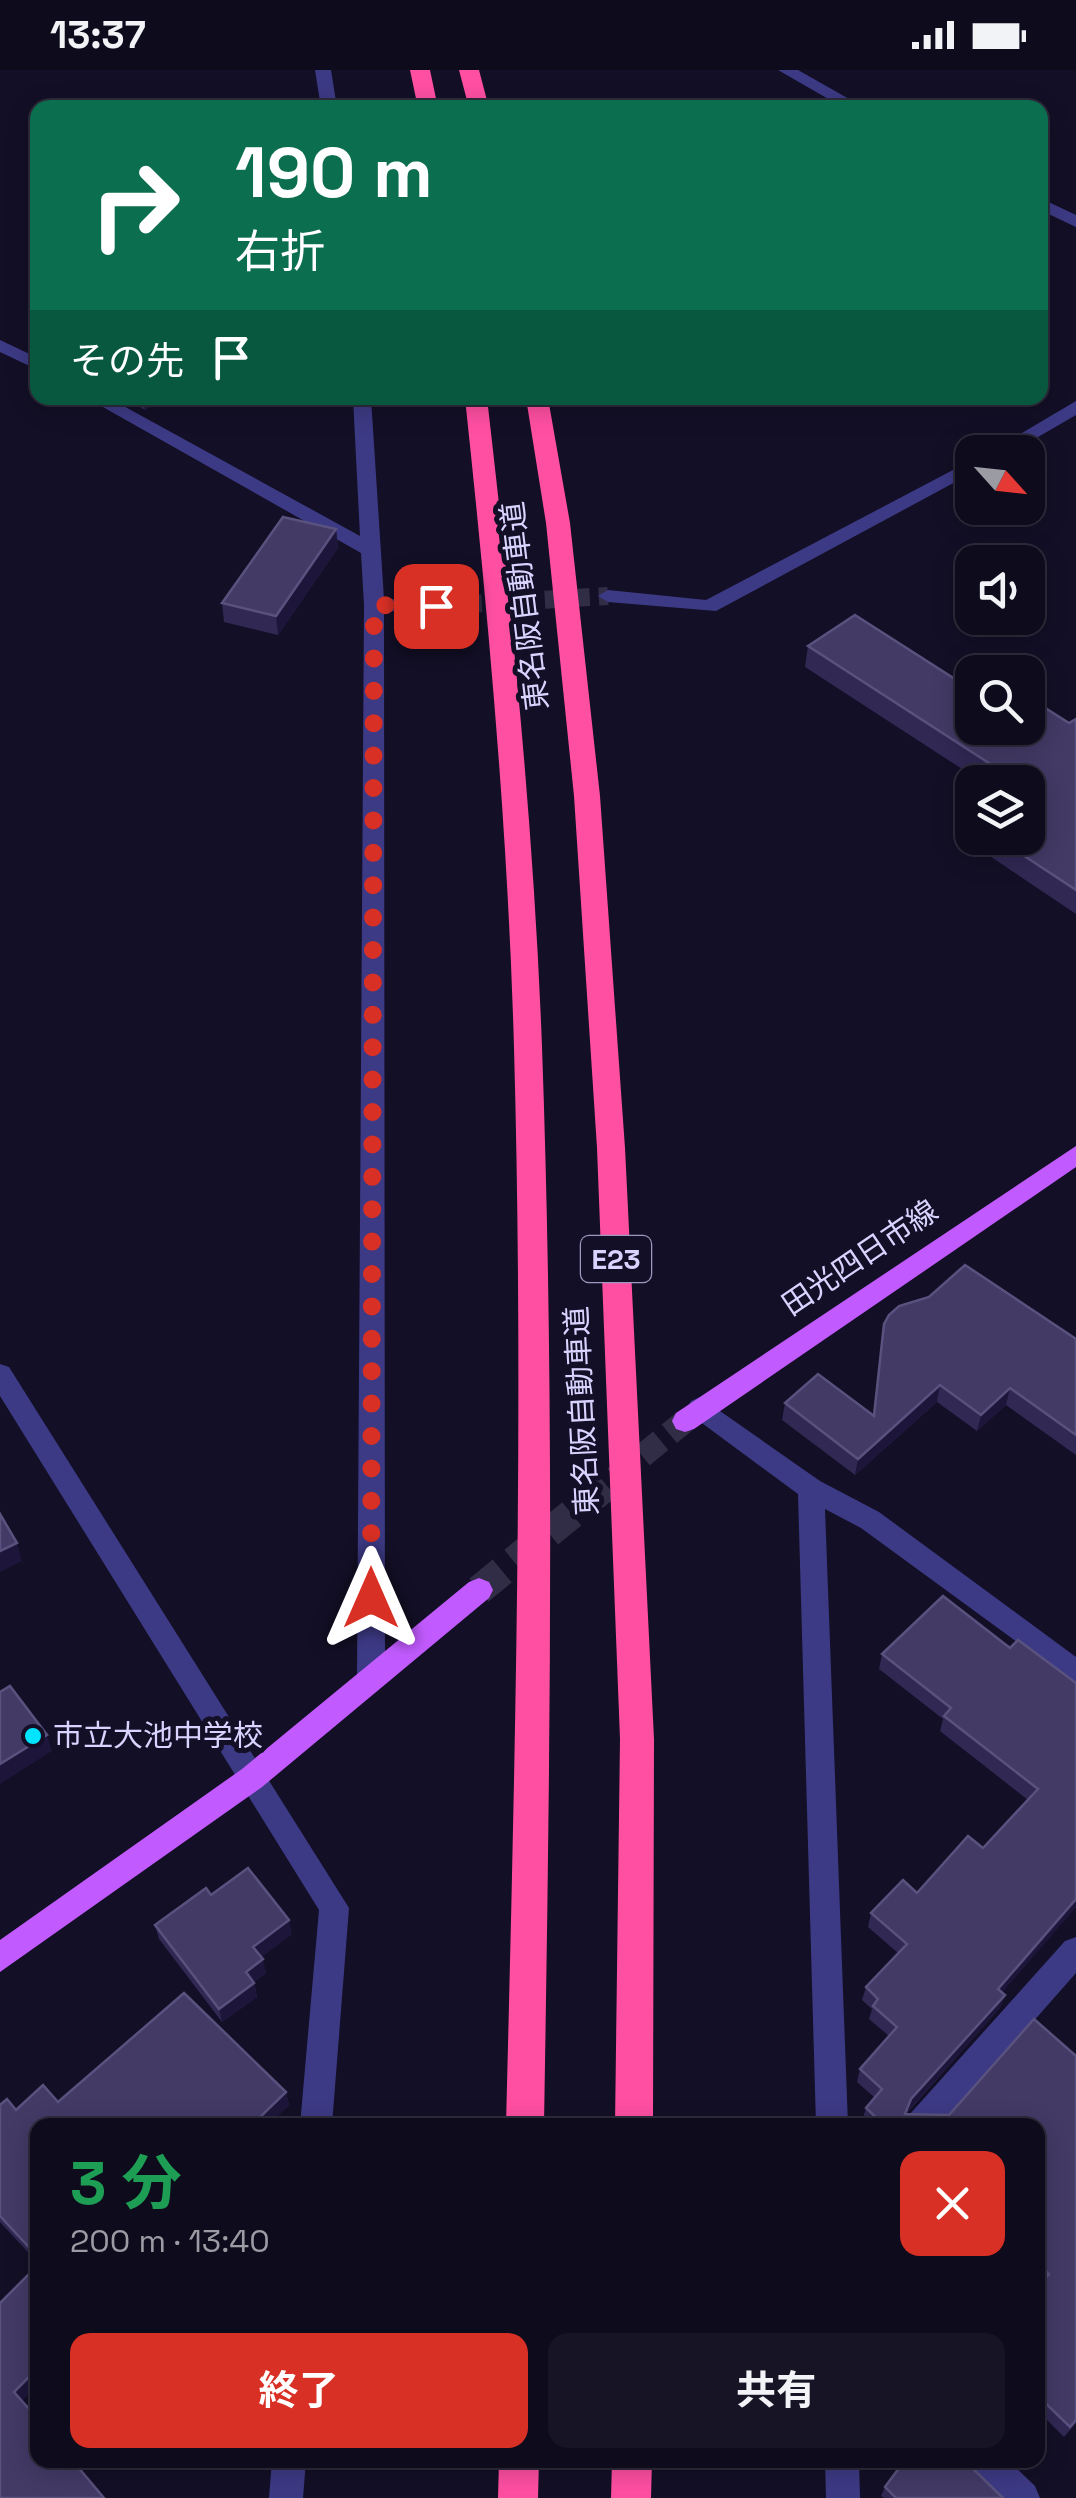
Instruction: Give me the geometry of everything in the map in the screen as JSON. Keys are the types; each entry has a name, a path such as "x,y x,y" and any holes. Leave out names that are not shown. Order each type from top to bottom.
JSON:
{"highway":[{"path":"420,70 426,100"},
{"path":"470,70 477,100"},
{"name":"東名阪自動車道","path":"477,405 493,528 515,798 530,1148 533,1735 526,2118"},
{"name":"東名阪自動車道","path":"538,405 558,523 587,796 611,1148 637,1740 634,2118"},
{"path":"518,2498 519,2468"},
{"path":"632,2468 632,2498"}],"main road":[{"name":"田光四日市線","path":"692,1415 1076,1155"},
{"path":"0,1958 252,1778 479,1590"}],"street":[{"path":"323,70 328,100"},
{"path":"786,70 842,100"},
{"path":"1048,207 1076,222"},
{"path":"0,344 30,361"},
{"path":"109,405 370,550"},
{"path":"362,405 374,605 371,1678"},
{"path":"1028,435 1076,407"},
{"path":"608,596 709,607 955,475"},
{"path":"374,605 436,606"},
{"path":"0,1374 334,1908 317,2118"},
{"path":"692,1415 811,1489 870,1520 1076,1673"},
{"path":"811,1489 832,2118"},
{"path":"928,2118 1076,1951"},
{"path":"286,2498 288,2468"},
{"path":"842,2468 844,2498"},
{"path":"992,2468 1023,2498"}],"building":[{"path":"283,517 336,529 276,616 222,603"},
{"path":"855,615 955,679 955,741 808,646"},
{"path":"1045,708 1069,723 1076,719 1076,890 1023,855 1045,855 1045,765 992,765 961,745 1045,745"},
{"path":"965,1265 1076,1339 1076,1435 1010,1388 981,1415 940,1385 858,1459 785,1403 818,1374 874,1416 884,1324 889,1315 899,1306 929,1297"},
{"path":"0,1514 17,1543 0,1551"},
{"path":"943,1596 1010,1648 1018,1640 1076,1683 1076,1899 998,1989 1005,1995 911,2099 905,2114 949,2115 1034,2019 1076,2056 1076,2420 1070,2427 1045,2403 1045,2279 1049,2274 1045,2270 1045,2118 877,2118 866,2108 882,2089 860,2069 897,2027 873,2006 878,1999 866,1987 907,1944 871,1913 903,1880 917,1893 968,1836 983,1848 1038,1789 944,1716 951,1708 882,1654"},
{"path":"10,1686 47,1735 0,1764 0,1692"},
{"path":"248,1868 289,1920 253,1947 263,1959 246,1972 254,1983 219,2009 155,1925 206,1888 211,1895"},
{"path":"184,1993 286,2092 259,2118 30,2118 30,2248 0,2216 0,2105 7,2099 16,2110 43,2085 58,2102"},
{"path":"30,2273 30,2376 14,2392 30,2410 30,2468 79,2468 104,2498 0,2498 0,2303"},
{"path":"899,2468 972,2468 1003,2498 896,2498 885,2487"}],"tunnel":[{"path":"437,606 608,596"},
{"path":"615,1478 685,1421"},
{"path":"479,1590 618,1476"}],"place":[{"name":"市立大池中学校","path":"33,1736"}],"route":[{"path":"371,1598 374,605 436,606"}]}
